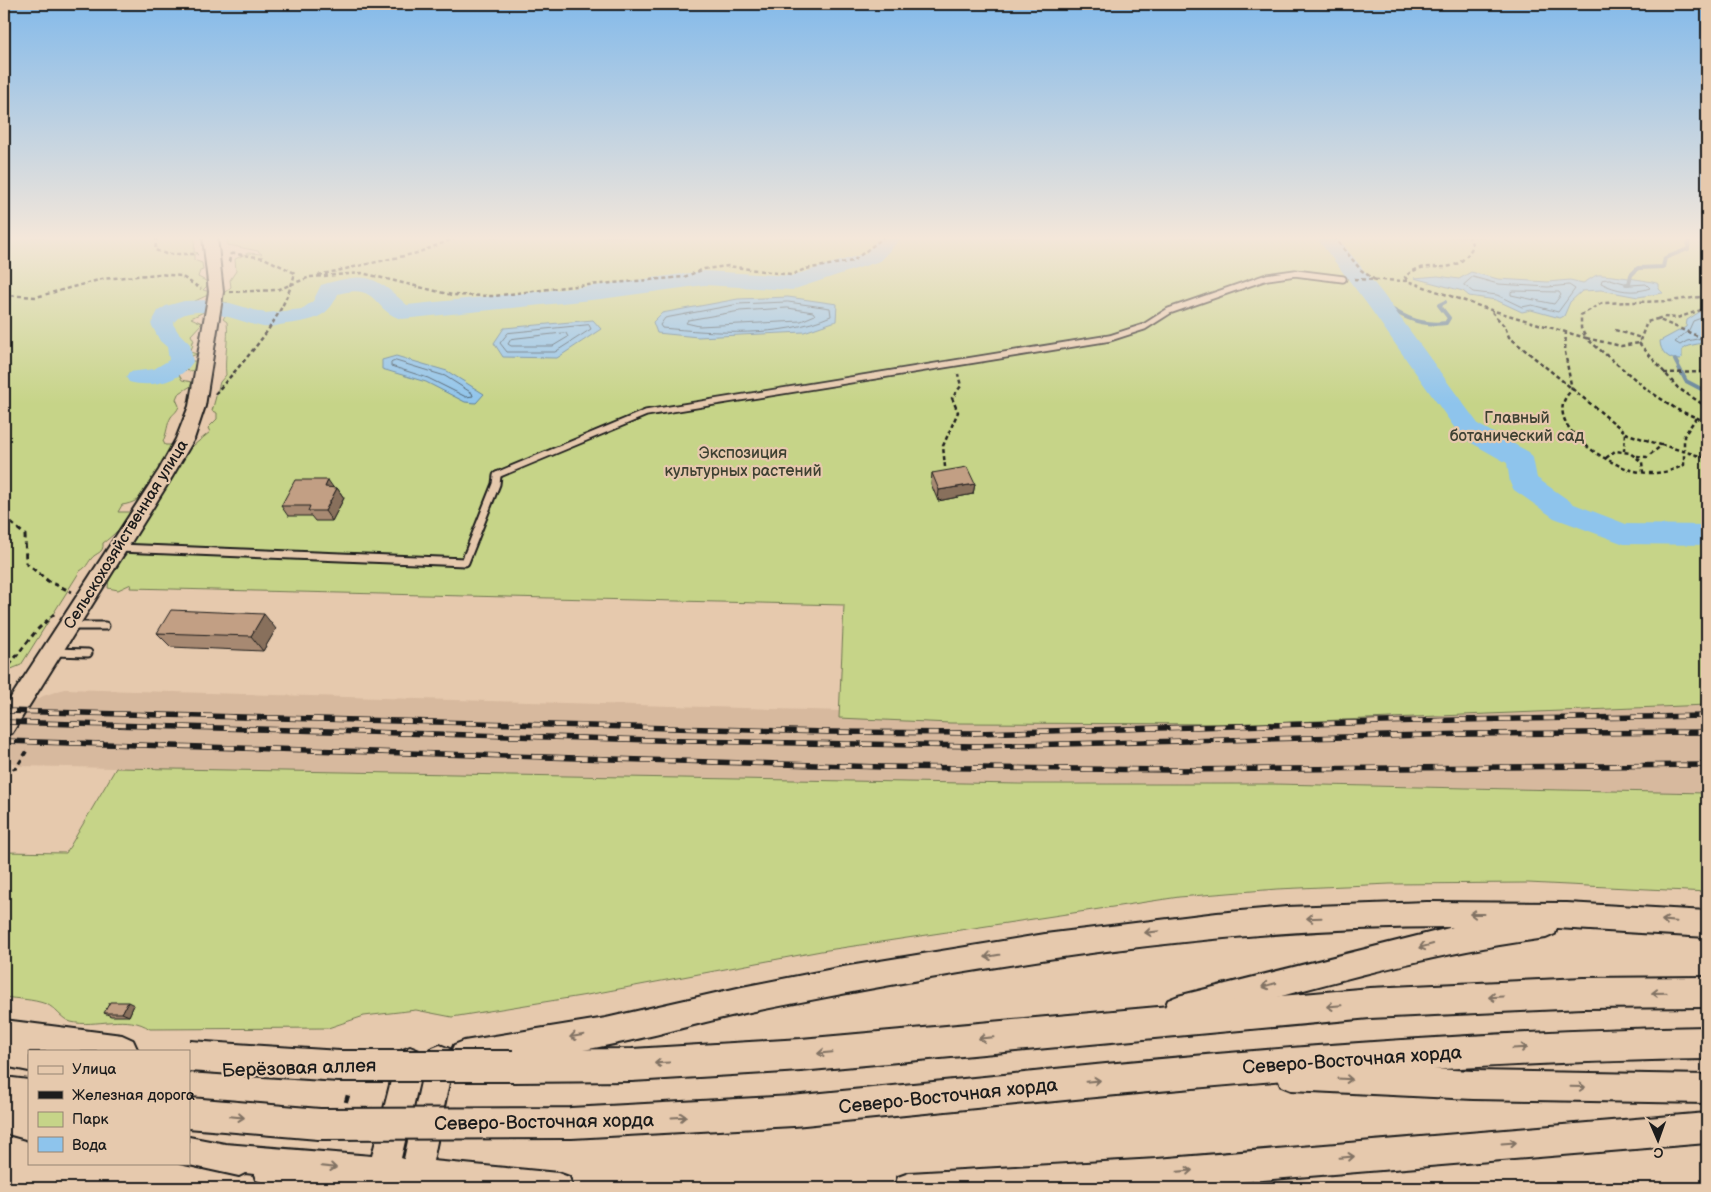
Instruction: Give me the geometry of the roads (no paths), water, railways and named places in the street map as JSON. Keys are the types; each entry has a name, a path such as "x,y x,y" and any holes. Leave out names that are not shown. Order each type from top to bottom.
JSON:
{"main road":[{"name":"Сельскохозяйственная улица","path":"4,726 119,548 185,439 197,406 216,293"},
{"name":"Берёзовая аллея","path":"190,1071 284,1070 440,1059 626,1028 738,1001 858,978 1146,933 1279,920 1421,914 1630,918"},
{"path":"1120,1026 1283,982 1348,968 1484,933 1630,918 1707,924"},
{"path":"190,1056 339,1066 632,1065 801,1055 1370,1003 1583,993 1707,992"},
{"path":"4,1036 114,1050"},
{"name":"Северо-Восточная хорда","path":"190,1113 319,1124 571,1123 793,1111 1192,1072 1391,1055 1607,1043 1707,1043"},
{"path":"4,1052 28,1057"},
{"path":"414,1182 440,1059"},
{"path":"381,1180 410,1061"},
{"path":"1192,1072 1473,1085 1707,1089"},
{"path":"4,1093 28,1096"},
{"path":"4,1119 28,1125"},
{"path":"909,1188 1157,1174 1707,1128"},
{"path":"190,1152 381,1180 544,1188"},
{"path":"228,1157 290,1176 319,1188"}],"lane":[{"path":"119,548 465,562 496,484 497,474 619,422 646,414 1110,338 1144,327 1169,311 1224,293"},
{"path":"69,626 105,626"},
{"path":"52,652 88,653"}],"water":[{"path":"1465,293 1580,293 1570,302 1564,316 1560,318 1531,310 1522,312 1496,300 1469,296"},
{"path":"1615,293 1663,293 1638,297"},
{"path":"788,297 837,304 836,321 804,332 698,337 657,333 653,322 662,313 738,299"},
{"path":"1701,311 1707,311 1707,342 1688,346 1682,350 1682,358 1680,360 1669,357 1663,352 1660,341 1686,327 1687,320"},
{"path":"593,320 601,329 557,358 503,357 494,343 504,328"},
{"path":"396,356 447,371 484,394 476,403 465,402 426,382 382,369 382,360"}],"waterway":[{"path":"138,377 161,375 181,362 178,344 168,336 162,324 166,316 174,310 184,307 208,306 230,309 265,320 314,312 322,304 328,293"},
{"path":"380,293 402,312 595,293"},
{"path":"1370,293 1470,431 1520,458 1524,483 1564,511 1624,534 1707,535"},
{"path":"1375,299 1409,318 1436,324 1446,323 1449,318 1439,305 1445,302"},
{"path":"1675,360 1686,381 1707,392"}],"railway":[{"path":"4,711 828,732 975,733 1457,720 1707,716"},
{"path":"4,722 690,741 975,746 1469,734 1707,732"},
{"path":"4,741 882,767 1174,770 1707,765"}],"park label":[{"name":"Главный ботанический сад","path":"1517,426"},
{"name":"Экспозиция культурных растений","path":"743,461"}]}
